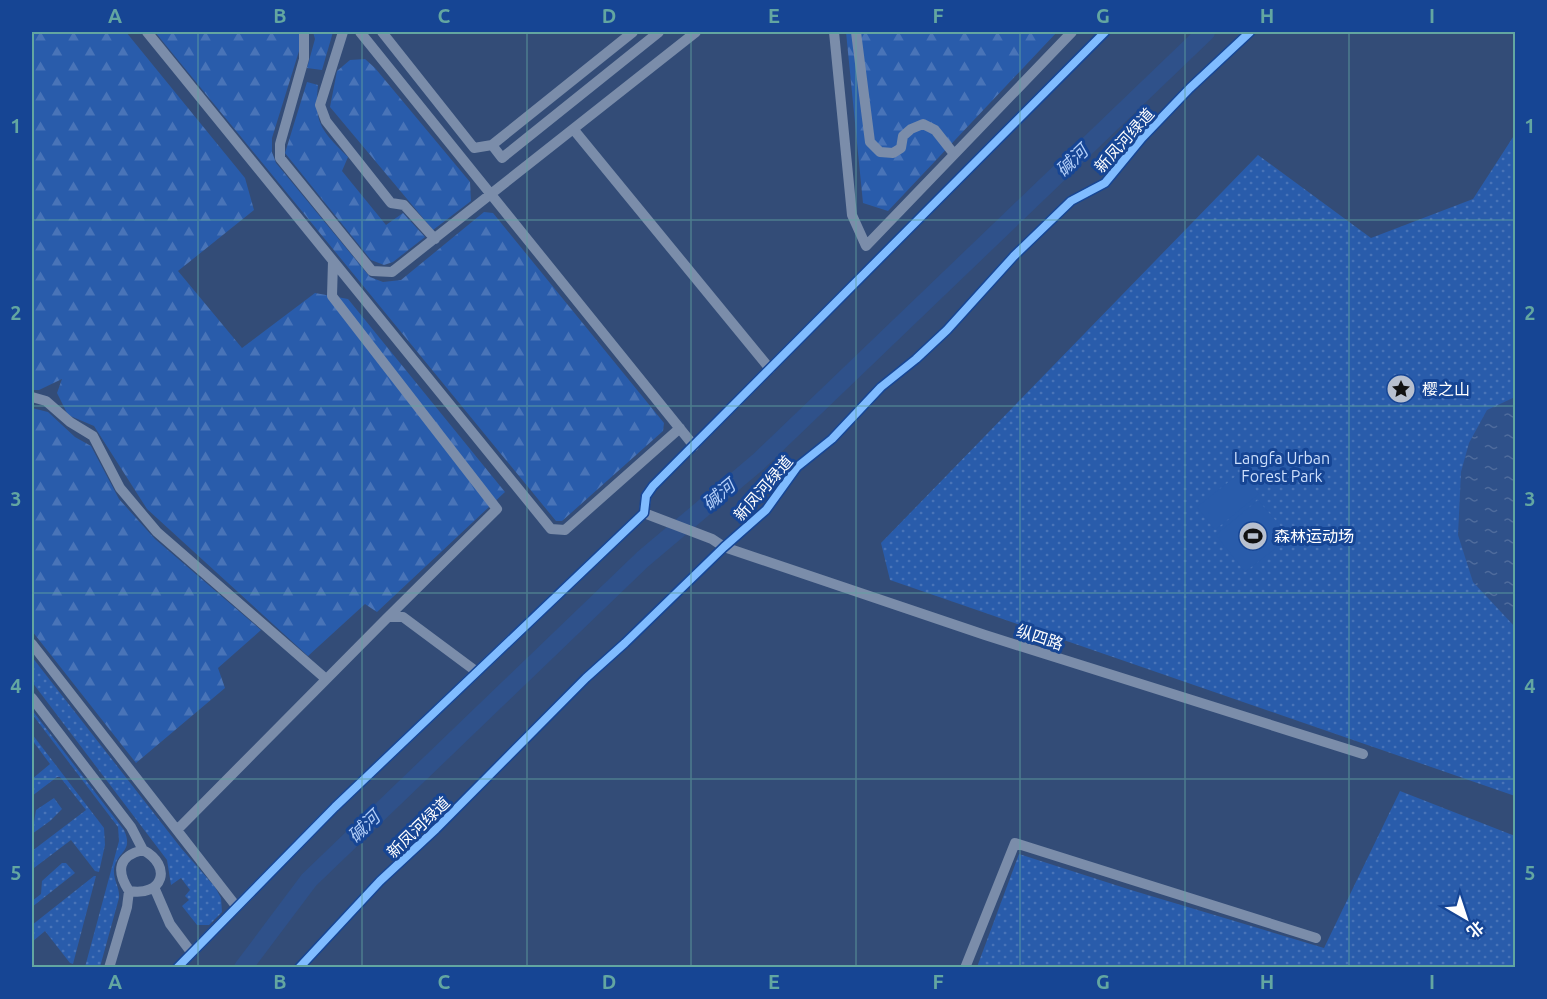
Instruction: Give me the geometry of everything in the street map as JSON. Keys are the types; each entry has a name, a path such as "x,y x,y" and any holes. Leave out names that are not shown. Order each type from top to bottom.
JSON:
{"street":[{"path":"147,32 551,529 565,530 680,429"},
{"path":"304,32 304,59 280,144 280,158 372,271 392,272 696,32"},
{"path":"343,32 320,105 326,120 392,203 404,205 435,239"},
{"path":"360,32 694,446"},
{"path":"382,32 474,148 492,146 633,32"},
{"path":"492,146 502,158 659,32"},
{"path":"834,32 852,215 866,246 1072,32"},
{"path":"856,32 870,142 880,153 893,153 901,148 903,136 911,129 923,124 935,130 954,154"},
{"path":"177,968 334,807 644,513 646,496 1105,32"},
{"path":"573,130 770,369"},
{"path":"177,830 497,509 332,296 333,261"},
{"path":"32,398 46,401 70,422 93,436 120,488 157,532 326,679"},
{"name":"纵四路","path":"644,513 712,539 724,547 985,635 1363,754"},
{"path":"388,617 403,617 477,672"},
{"path":"32,644 236,906"},
{"path":"32,698 131,827 143,850 156,858 162,877 154,887 146,892 129,891"},
{"path":"965,968 1015,843 1316,938"},
{"path":"109,968 127,907 129,891 120,875 121,866 132,852 143,850"},
{"path":"154,887 170,924 191,952"}],"green space":[{"path":"32,32 126,32 245,178 254,210 178,271 242,348 315,293 348,299 505,492 377,612 365,604 308,656 147,509 94,426 68,415 57,393 62,379 39,390 32,390"},
{"path":"155,32 299,32 299,51 272,138 272,152 276,163 370,277 383,282 401,280 484,212 493,213 664,423 663,431 562,521 556,521"},
{"path":"313,32 333,32 322,70 307,68 315,39"},
{"path":"846,32 1057,32 888,211 863,203"},
{"path":"365,59 470,182 471,201 433,230 330,107 337,71 350,60"},
{"path":"307,82 318,85 317,109 321,126 348,157 342,171 386,225 403,213 425,237 393,262 384,265 371,260 285,153"},
{"name":"Langfa Urban Forest Park","path":"1515,134 1515,796 890,580 881,543 1258,155 1371,238 1473,199"},
{"path":"32,408 48,412 75,437 91,446 119,499 155,539 261,630 218,668 225,688 136,763 32,631"},
{"path":"1241,472 1259,494 1215,530 1197,507"},
{"name":"森林运动场","path":"1258,500 1290,537 1245,572 1216,535"},
{"path":"32,657 181,848 215,887 221,898 222,912 209,925 197,925 182,906 189,900 185,896 190,890 181,878 171,885 167,860 32,682"},
{"path":"32,710 127,837 126,847 114,869 119,898 100,967 85,967 119,841 118,827 32,714"},
{"path":"32,734 104,828 105,845 99,872 95,871 71,840 34,868 32,873 32,851 86,810 60,777 32,796 32,779 50,764 32,740"},
{"path":"1400,791 1515,836 1515,967 977,967 1019,854 1324,948"},
{"path":"54,798 62,809 32,834 36,810"},
{"path":"62,863 66,863 75,873 32,907 32,901 41,894 42,881"},
{"path":"96,876 73,964 45,931 32,942 32,925"}],"water":[{"path":"1515,397 1515,627 1473,582 1458,535 1461,472 1469,443 1487,410"}],"waterway":[{"name":"碱河","path":"243,968 309,880 643,559 758,462 1206,32"}],"cycle path":[{"path":"177,968 335,807 644,513 646,496 653,486 1105,32"},
{"name":"新凤河绿道","path":"299,968 380,881 436,829 586,678 766,510 797,467 832,439 881,387 947,330 1014,256 1071,201 1105,183 1142,138 1190,88 1250,32"}],"place":[{"name":"樱之山","path":"1401,389"},
{"name":"森林运动场","path":"1253,536"}]}
